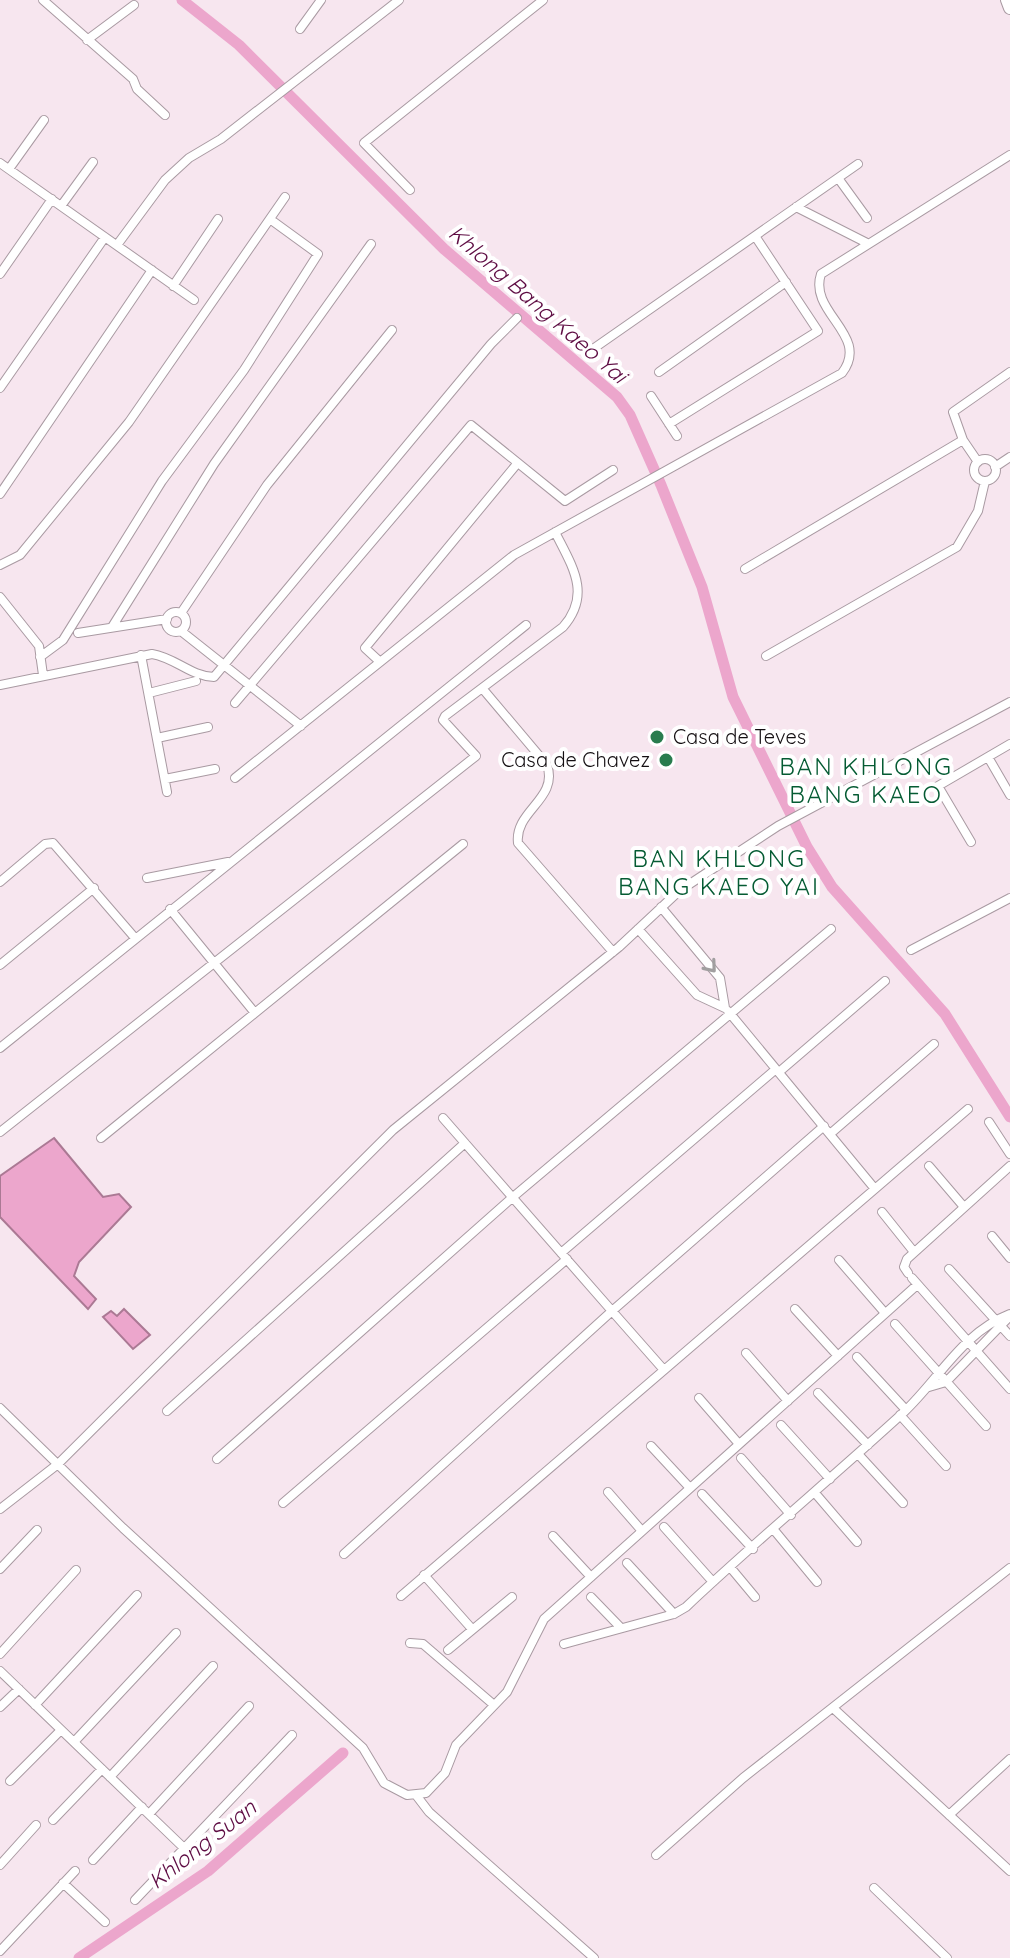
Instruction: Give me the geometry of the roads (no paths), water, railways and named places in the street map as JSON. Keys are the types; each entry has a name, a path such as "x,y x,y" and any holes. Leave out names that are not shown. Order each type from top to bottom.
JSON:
{"main road":[{"path":"1007,0 1010,8"}],"street":[{"path":"43,0 133,79 137,89 165,115"},
{"path":"300,29 321,0"},
{"path":"117,245 165,180 189,158 252,115 399,0"},
{"path":"410,190 364,143 543,0"},
{"path":"87,40 134,5"},
{"path":"9,169 44,120"},
{"path":"235,778 378,660 514,555 842,373 850,361 851,348 819,293 819,279 829,266 1010,155"},
{"path":"61,206 93,162"},
{"path":"0,163 194,300"},
{"path":"590,351 858,164"},
{"path":"838,178 867,218"},
{"path":"0,565 20,555 129,422 285,197"},
{"path":"0,274 52,199"},
{"path":"796,207 867,243"},
{"path":"173,286 218,219"},
{"path":"40,657 63,640 162,481 244,370 318,254 274,222"},
{"path":"669,424 818,331 755,236"},
{"path":"0,388 105,237"},
{"path":"112,627 214,464 371,244"},
{"path":"0,494 152,270"},
{"path":"659,372 786,282"},
{"path":"0,685 141,655 171,658 199,676 214,677 491,344 517,318"},
{"path":"181,613 267,485 392,330"},
{"path":"985,481 975,474 978,462 963,440 953,412 1010,372"},
{"path":"651,396 677,436"},
{"path":"235,703 471,425 516,465 565,501 613,470"},
{"path":"745,569 963,440"},
{"path":"995,467 1010,457"},
{"path":"978,462 988,460 995,467"},
{"path":"378,660 365,648 516,465"},
{"path":"985,481 994,477 995,467"},
{"path":"766,656 957,547 978,511 985,481"},
{"path":"0,1132 476,756 443,720 574,615 581,588 555,532"},
{"path":"0,597 39,646 43,675"},
{"path":"78,633 167,619 174,612 181,613 186,620 181,631"},
{"path":"167,619 168,628 181,631 301,726"},
{"path":"0,1048 526,625"},
{"path":"141,655 167,792"},
{"path":"149,693 196,681"},
{"path":"482,688 547,765 551,776 545,794 520,825 517,835 523,853 613,952"},
{"path":"0,1509 58,1464 393,1130 613,952 699,876 778,826 1010,702"},
{"path":"157,738 208,727"},
{"path":"971,842 938,786 1010,744"},
{"path":"988,757 1010,795"},
{"path":"165,779 215,769"},
{"path":"0,882 45,844 53,843 135,938"},
{"path":"101,1138 463,844"},
{"path":"147,878 228,862"},
{"path":"0,965 94,888"},
{"path":"911,950 1010,898"},
{"path":"661,907 720,978 728,1011"},
{"path":"170,909 255,1013"},
{"path":"638,929 697,995 728,1011 875,1189"},
{"path":"217,1459 728,1011 831,929"},
{"path":"283,1503 777,1070 885,981"},
{"path":"344,1554 612,1311 934,1044"},
{"path":"401,1596 968,1109"},
{"path":"443,1118 664,1370"},
{"path":"989,1122 1010,1154"},
{"path":"167,1411 465,1143"},
{"path":"929,1166 964,1207"},
{"path":"1008,1386 912,1278 904,1263 1010,1166"},
{"path":"882,1212 914,1252"},
{"path":"992,1236 1010,1258"},
{"path":"839,1260 885,1313"},
{"path":"949,1269 1010,1336"},
{"path":"0,1408 299,1693 363,1748 384,1783 407,1795 416,1795 435,1786 456,1745 512,1685 544,1619 885,1313 912,1278"},
{"path":"795,1309 838,1356"},
{"path":"564,1644 674,1614 753,1549 868,1445 928,1387 938,1372 968,1342 995,1320 1010,1315"},
{"path":"928,1387 946,1382 1002,1327 1010,1315"},
{"path":"895,1324 986,1426"},
{"path":"746,1353 788,1401"},
{"path":"857,1357 946,1466"},
{"path":"818,1393 868,1445"},
{"path":"699,1398 739,1444"},
{"path":"781,1425 830,1479"},
{"path":"651,1446 690,1488"},
{"path":"858,1454 903,1503"},
{"path":"741,1458 791,1515"},
{"path":"608,1492 642,1531"},
{"path":"815,1493 857,1542"},
{"path":"702,1494 753,1549"},
{"path":"664,1527 713,1582"},
{"path":"0,1569 37,1530"},
{"path":"774,1530 817,1582"},
{"path":"553,1536 591,1577"},
{"path":"627,1563 674,1614"},
{"path":"730,1567 755,1597"},
{"path":"656,1855 743,1778 1010,1568"},
{"path":"0,1654 76,1570"},
{"path":"424,1575 472,1629"},
{"path":"35,1705 137,1595"},
{"path":"448,1650 512,1597"},
{"path":"591,1597 621,1628"},
{"path":"74,1742 176,1633"},
{"path":"410,1643 423,1644 494,1705"},
{"path":"110,1777 213,1666"},
{"path":"0,1671 185,1849"},
{"path":"0,1707 19,1689"},
{"path":"93,1860 249,1706"},
{"path":"833,1708 1010,1871"},
{"path":"10,1781 61,1730"},
{"path":"135,1900 292,1735"},
{"path":"949,1815 1010,1759"},
{"path":"53,1820 102,1769"},
{"path":"416,1795 429,1812 594,1958"},
{"path":"0,1865 36,1825"},
{"path":"0,1951 75,1871"},
{"path":"63,1883 105,1922"},
{"path":"874,1888 947,1958"}],"waterway":[{"name":"Khlong Bang Kaeo Yai","path":"182,0 239,45 444,249 617,397 630,415 702,587 733,697 807,847 832,887 945,1014 1010,1117"},
{"name":"Khlong Suan","path":"79,1958 208,1871 343,1753"}],"place":[{"name":"Casa de Teves","path":"657,737"},
{"name":"Casa de Chavez","path":"666,760"}],"district":[{"name":"BAN KHLONG BANG KAEO","path":"866,781"},
{"name":"BAN KHLONG BANG KAEO YAI","path":"719,873"}]}
